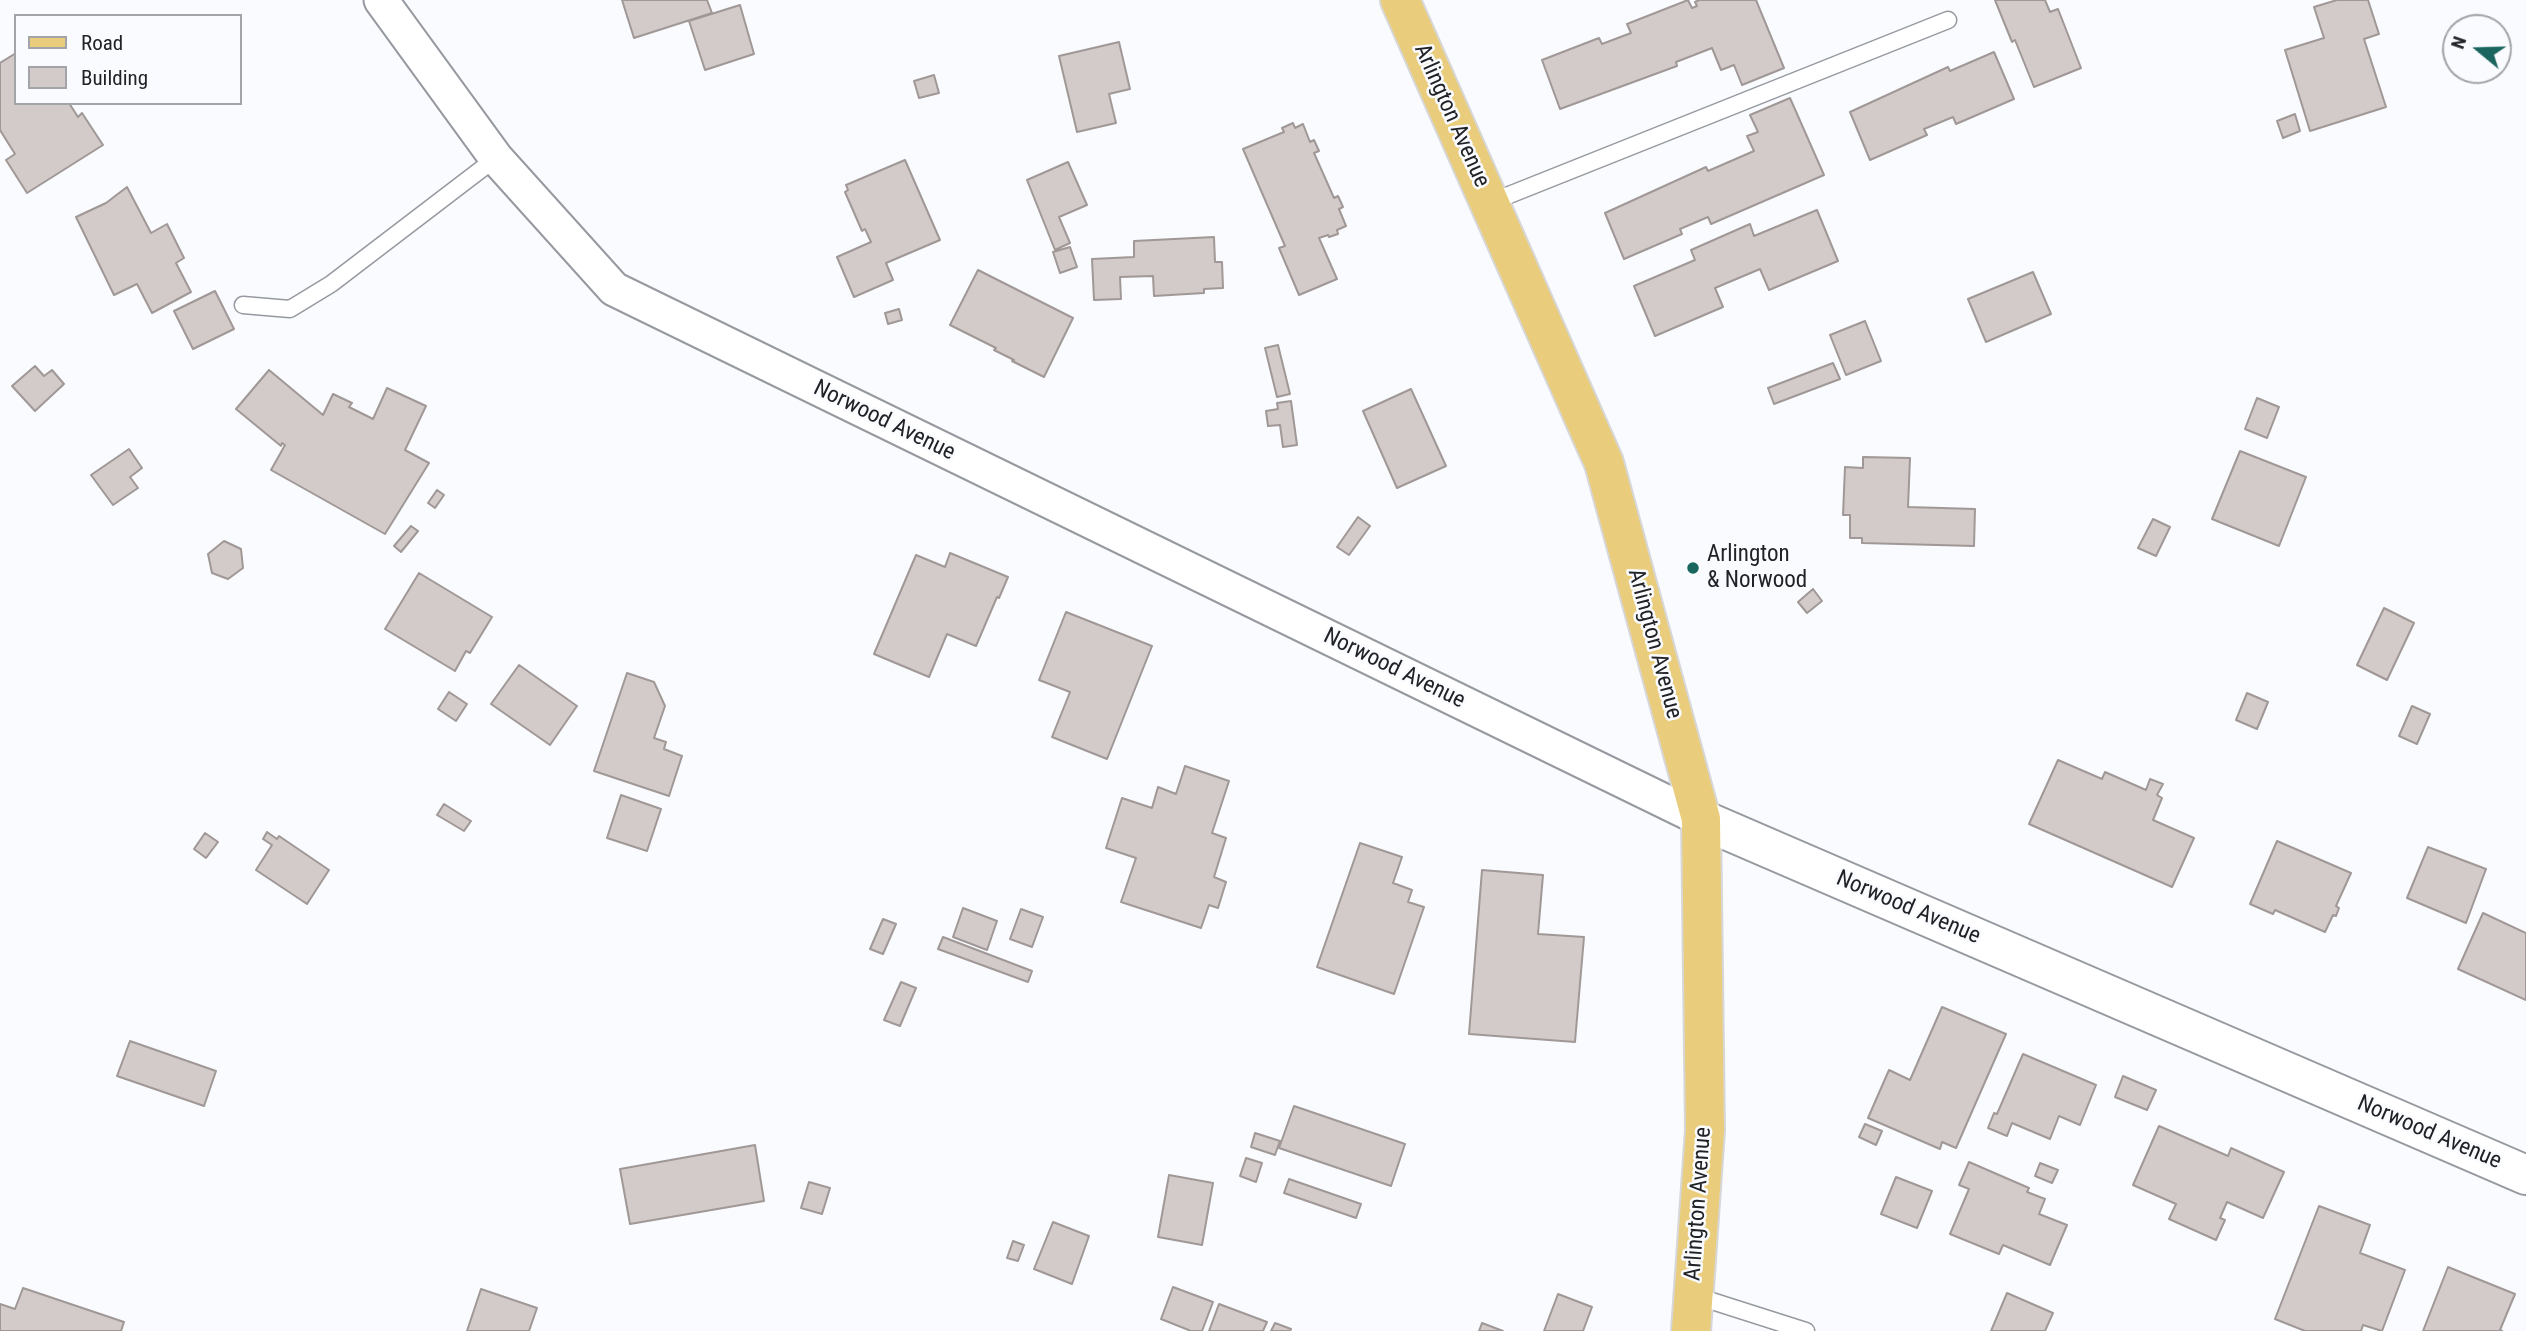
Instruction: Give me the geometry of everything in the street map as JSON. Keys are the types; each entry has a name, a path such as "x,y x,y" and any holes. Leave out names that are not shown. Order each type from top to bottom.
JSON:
{"main road":[{"name":"Arlington Avenue","path":"1400,0 1604,463 1701,819 1704,1130 1692,1313"}],"street":[{"name":"Norwood Avenue","path":"380,0 496,158 614,289 1701,819 2526,1175"}],"lane":[{"path":"1489,203 1948,20"},
{"path":"243,305 290,309 331,284 496,158"},
{"path":"1692,1313 1806,1331"}],"building":[{"path":"622,0 707,0 712,13 634,38"},
{"path":"1688,0 1692,8 1697,6 1695,2 1699,0 1756,0 1784,68 1742,85 1734,65 1721,70 1712,48 1676,62 1677,66 1560,109 1542,60 1599,38 1602,44 1631,33 1627,24"},
{"path":"1995,0 2045,0 2050,12 2058,9 2081,68 2034,87"},
{"path":"2337,0 2368,0 2379,34 2364,39 2386,107 2310,131 2285,50 2324,38 2314,7"},
{"path":"740,5 754,54 705,70 689,21"},
{"path":"1119,42 1130,89 1109,94 1116,123 1077,132 1059,56"},
{"path":"1994,52 2014,99 1956,124 1953,117 1924,129 1927,135 1870,160 1850,112 1948,67 1950,71"},
{"path":"14,54 14,105 70,105 78,117 82,113 103,145 27,193 6,160 15,154 0,130 0,63"},
{"path":"934,75 939,93 919,98 914,81"},
{"path":"1790,98 1824,175 1711,224 1708,217 1680,229 1682,234 1624,259 1605,213 1706,167 1708,171 1754,151 1747,136 1758,132 1750,115"},
{"path":"2295,114 2300,131 2283,138 2277,121"},
{"path":"1293,123 1295,128 1303,124 1310,142 1314,140 1319,151 1314,153 1334,198 1338,196 1343,207 1339,209 1346,226 1337,230 1338,234 1319,238 1337,279 1299,295 1279,248 1285,246 1243,149 1284,132 1282,128"},
{"path":"905,160 940,240 886,263 893,280 854,297 837,257 871,242 865,229 862,231 845,192 848,190 846,185"},
{"path":"1068,162 1087,205 1059,217 1070,243 1055,250 1027,180"},
{"path":"127,187 151,233 167,224 184,258 176,263 191,292 152,313 137,284 114,295 76,217 106,203"},
{"path":"1817,210 1838,261 1769,290 1760,269 1715,288 1723,307 1655,336 1634,286 1695,260 1691,250 1750,224 1754,236"},
{"path":"1214,237 1215,262 1222,262 1223,288 1204,289 1204,293 1154,296 1153,276 1120,277 1121,299 1094,300 1092,259 1134,257 1134,241"},
{"path":"1070,247 1077,267 1060,273 1053,252"},
{"path":"978,270 1073,318 1044,377 1012,361 1014,360 994,350 996,348 950,325"},
{"path":"2033,272 2051,314 1986,342 1968,299"},
{"path":"215,291 234,329 193,349 174,311"},
{"path":"899,309 902,320 888,324 885,313"},
{"path":"1865,321 1881,361 1846,375 1830,335"},
{"path":"1278,345 1290,394 1277,397 1265,348"},
{"path":"1833,363 1840,379 1774,404 1768,388"},
{"path":"35,366 44,376 52,370 64,384 35,411 12,386"},
{"path":"269,370 323,415 333,394 352,403 349,407 373,419 387,388 426,406 405,450 429,463 385,534 271,470 285,445 282,443 281,446 236,409"},
{"path":"1411,389 1446,466 1397,488 1363,411"},
{"path":"2257,398 2279,407 2267,438 2245,429"},
{"path":"1291,401 1297,445 1283,447 1280,425 1268,426 1266,411 1278,409 1277,403"},
{"path":"129,449 142,468 130,477 138,488 113,505 91,475"},
{"path":"2240,451 2306,477 2279,546 2212,519"},
{"path":"1863,457 1910,458 1908,507 1975,509 1974,546 1862,543 1862,538 1850,538 1850,515 1843,515 1845,467 1863,468"},
{"path":"437,490 444,495 435,508 428,503"},
{"path":"1358,517 1370,526 1349,555 1337,547"},
{"path":"2153,519 2170,527 2156,556 2138,548"},
{"path":"411,526 418,531 401,552 394,546"},
{"path":"224,541 241,549 243,568 228,579 212,573 208,554"},
{"path":"950,553 1008,577 976,646 947,634 929,677 874,654 916,555 945,567"},
{"path":"419,573 492,617 470,653 466,651 455,671 385,629"},
{"path":"1813,589 1822,601 1807,613 1798,602"},
{"path":"2384,608 2414,623 2387,680 2357,665"},
{"path":"1066,612 1152,646 1107,759 1052,737 1070,692 1039,680"},
{"path":"519,665 577,706 550,745 491,704"},
{"path":"627,673 654,682 665,706 654,738 666,742 664,749 682,756 669,796 594,771"},
{"path":"449,692 467,704 456,721 438,709"},
{"path":"2247,693 2268,702 2257,729 2236,720"},
{"path":"2412,706 2430,714 2417,744 2399,736"},
{"path":"2058,760 2102,779 2105,772 2146,790 2150,779 2163,784 2157,795 2162,798 2153,820 2194,838 2172,887 2029,824"},
{"path":"1185,766 1229,781 1212,833 1226,838 1214,877 1226,882 1218,908 1209,905 1201,928 1121,902 1136,858 1106,848 1122,798 1152,808 1158,787 1176,794"},
{"path":"621,795 661,809 647,851 607,838"},
{"path":"444,804 471,821 464,831 437,815"},
{"path":"267,832 277,839 279,836 329,870 307,904 256,870 272,845 263,839"},
{"path":"205,833 218,842 206,858 194,849"},
{"path":"2277,841 2351,873 2336,906 2339,908 2336,916 2333,915 2325,932 2275,910 2273,914 2250,904"},
{"path":"1360,843 1402,857 1393,883 1412,890 1408,902 1424,907 1394,994 1317,967"},
{"path":"2428,847 2486,869 2466,923 2407,898"},
{"path":"1482,870 1543,875 1538,934 1584,937 1575,1042 1469,1034"},
{"path":"963,908 997,921 987,950 953,937"},
{"path":"1021,909 1043,917 1032,947 1010,939"},
{"path":"2483,913 2526,933 2526,1000 2458,969"},
{"path":"883,919 896,924 883,954 870,949"},
{"path":"943,937 1032,971 1028,982 938,949"},
{"path":"901,982 916,988 900,1026 884,1020"},
{"path":"1942,1007 2006,1034 1956,1148 1942,1142 1940,1149 1868,1118 1889,1070 1910,1080"},
{"path":"130,1041 216,1071 204,1106 117,1076"},
{"path":"2023,1054 2096,1085 2080,1125 2059,1116 2050,1139 2012,1123 2007,1136 1988,1128 1994,1113 1997,1114"},
{"path":"2123,1076 2156,1090 2147,1110 2115,1097"},
{"path":"1294,1106 1405,1144 1391,1186 1279,1148"},
{"path":"1865,1124 1882,1131 1876,1145 1859,1137"},
{"path":"2159,1126 2228,1156 2231,1148 2284,1172 2263,1218 2227,1202 2220,1218 2225,1220 2216,1240 2169,1219 2176,1204 2133,1185"},
{"path":"1255,1133 1280,1141 1275,1155 1251,1147"},
{"path":"755,1145 764,1201 630,1224 620,1169"},
{"path":"1246,1158 1262,1163 1256,1182 1240,1176"},
{"path":"1969,1162 2029,1188 2027,1192 2045,1199 2039,1214 2067,1225 2050,1265 2003,1245 1999,1254 1950,1234 1969,1189 1959,1185"},
{"path":"2040,1163 2058,1170 2052,1183 2035,1176"},
{"path":"1169,1175 1213,1183 1202,1245 1158,1237"},
{"path":"1896,1177 1932,1191 1917,1228 1881,1214"},
{"path":"1289,1179 1361,1204 1356,1218 1284,1193"},
{"path":"809,1182 830,1188 822,1214 801,1208"},
{"path":"2319,1206 2370,1225 2360,1253 2405,1270 2382,1331 2363,1325 2361,1331 2305,1331 2275,1319"},
{"path":"1053,1222 1089,1236 1072,1284 1034,1269"},
{"path":"1013,1241 1024,1245 1018,1261 1007,1258"},
{"path":"2448,1267 2515,1294 2500,1330 2502,1331 2423,1331"},
{"path":"1173,1287 1213,1302 1202,1331 1191,1331 1161,1319"},
{"path":"23,1288 124,1322 121,1331 0,1331 0,1304 15,1309"},
{"path":"481,1289 537,1308 529,1331 467,1331"},
{"path":"2007,1293 2053,1313 2045,1331 1991,1331"},
{"path":"1558,1294 1592,1307 1583,1331 1544,1331"},
{"path":"1219,1304 1267,1322 1263,1331 1209,1331"},
{"path":"1275,1323 1291,1329 1271,1331"},
{"path":"1482,1323 1503,1331 1479,1331"}],"place":[{"name":"Arlington & Norwood","path":"1693,568"}]}
